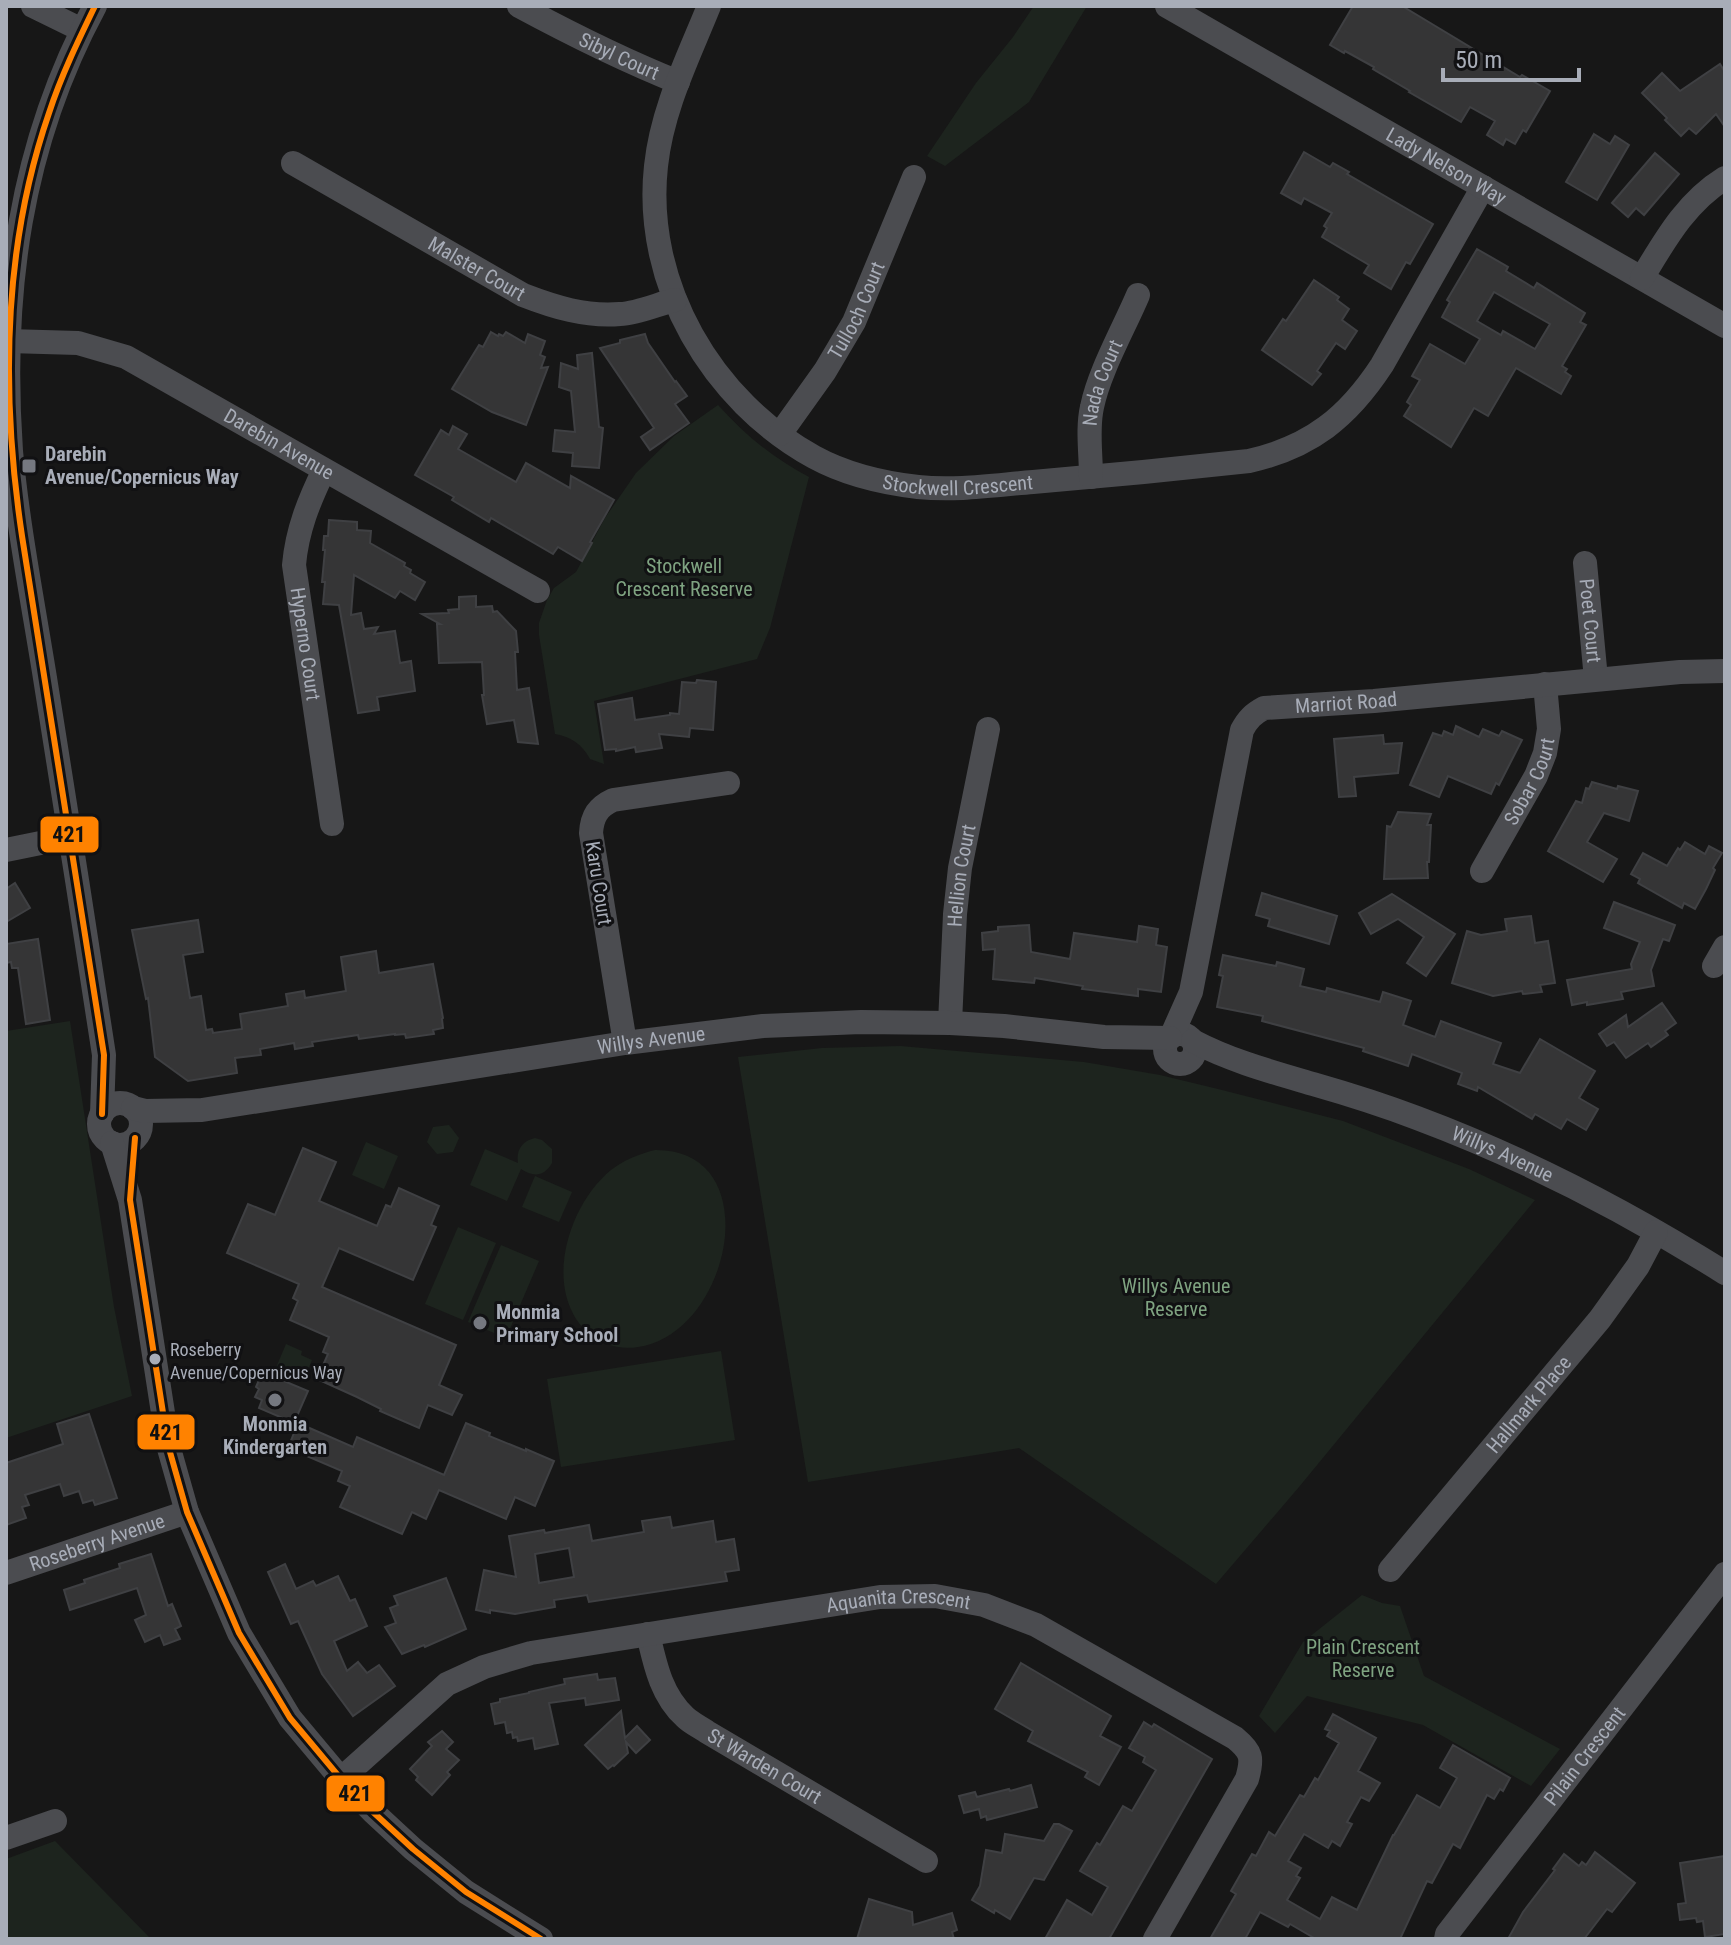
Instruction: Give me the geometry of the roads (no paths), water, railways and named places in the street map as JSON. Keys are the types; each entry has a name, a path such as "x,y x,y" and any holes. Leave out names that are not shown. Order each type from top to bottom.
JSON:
{"street":[{"path":"33,6 82,30"},
{"path":"95,6 42,127 29,171 15,240 8,341 9,419 15,485 104,1055 102,1134 128,1139 140,1130 140,1118 119,1092 104,1055"},
{"name":"Sibyl Court","path":"519,6 598,47 678,82"},
{"name":"Stockwell Crescent","path":"709,6 678,82 663,126 657,158 654,192 660,246 675,300 697,345 719,377 750,410 815,457 891,483 954,488 1091,477 1249,461 1296,447 1352,406 1382,365 1483,187"},
{"name":"Lady Nelson Way","path":"1167,6 1725,326"},
{"name":"Malster Court","path":"293,163 523,295 553,307 587,314 623,314 675,300"},
{"name":"Tulloch Court","path":"780,434 830,363 854,322 914,177"},
{"path":"1642,278 1680,218 1696,200 1725,178"},
{"name":"Nada Court","path":"1091,477 1092,407 1138,295"},
{"name":"Darebin Avenue","path":"8,341 78,343 126,357 539,592"},
{"name":"Hyperno Court","path":"324,470 303,516 294,565 333,827"},
{"name":"Poet Court","path":"1585,563 1596,679"},
{"name":"Marriot Road","path":"1181,1046 1242,730 1253,714 1264,708 1374,701 1680,672 1725,671"},
{"name":"Sobar Court","path":"1482,871 1536,776 1545,753 1549,729 1545,684"},
{"name":"Hellion Court","path":"950,1023 960,868 988,729"},
{"name":"Karu Court","path":"625,1043 591,823 601,806 613,800 728,783"},
{"path":"6,850 70,837"},
{"name":"Willys Avenue","path":"128,1139 172,1119 202,1110 625,1043 775,1026 861,1022 950,1023 1181,1046 1371,1102 1469,1139 1569,1185 1725,1273"},
{"path":"102,1114 110,1106 121,1103 130,1106"},
{"name":"Willys Avenue","path":"130,1106 145,1111 202,1110"},
{"path":"128,1139 130,1200 168,1445 187,1512 239,1633 290,1718 341,1779 444,1875 500,1915 541,1939"},
{"name":"Hallmark Place","path":"1390,1570 1600,1319 1638,1266 1656,1232"},
{"name":"Roseberry Avenue","path":"6,1573 187,1512"},
{"name":"Pilain Crescent","path":"1446,1939 1725,1574"},
{"name":"Aquanita Crescent","path":"341,1779 447,1684 484,1667 531,1653 880,1597 935,1596 984,1605 1036,1625 1235,1738 1250,1754 1247,1779 1155,1939"},
{"name":"St Warden Court","path":"648,1634 658,1675 685,1717 926,1861"},
{"path":"6,1838 55,1821"}],"place":[{"name":"Darebin Avenue/Copernicus Way","path":"29,466"},
{"name":"Monmia Primary School","path":"480,1323"},
{"name":"Roseberry Avenue/Copernicus Way","path":"155,1359"},
{"name":"Monmia Kindergarten","path":"275,1400"}],"park label":[{"name":"Stockwell Crescent Reserve","path":"684,578"},
{"name":"Willys Avenue Reserve","path":"1176,1298"},
{"name":"Plain Crescent Reserve","path":"1363,1658"}]}
